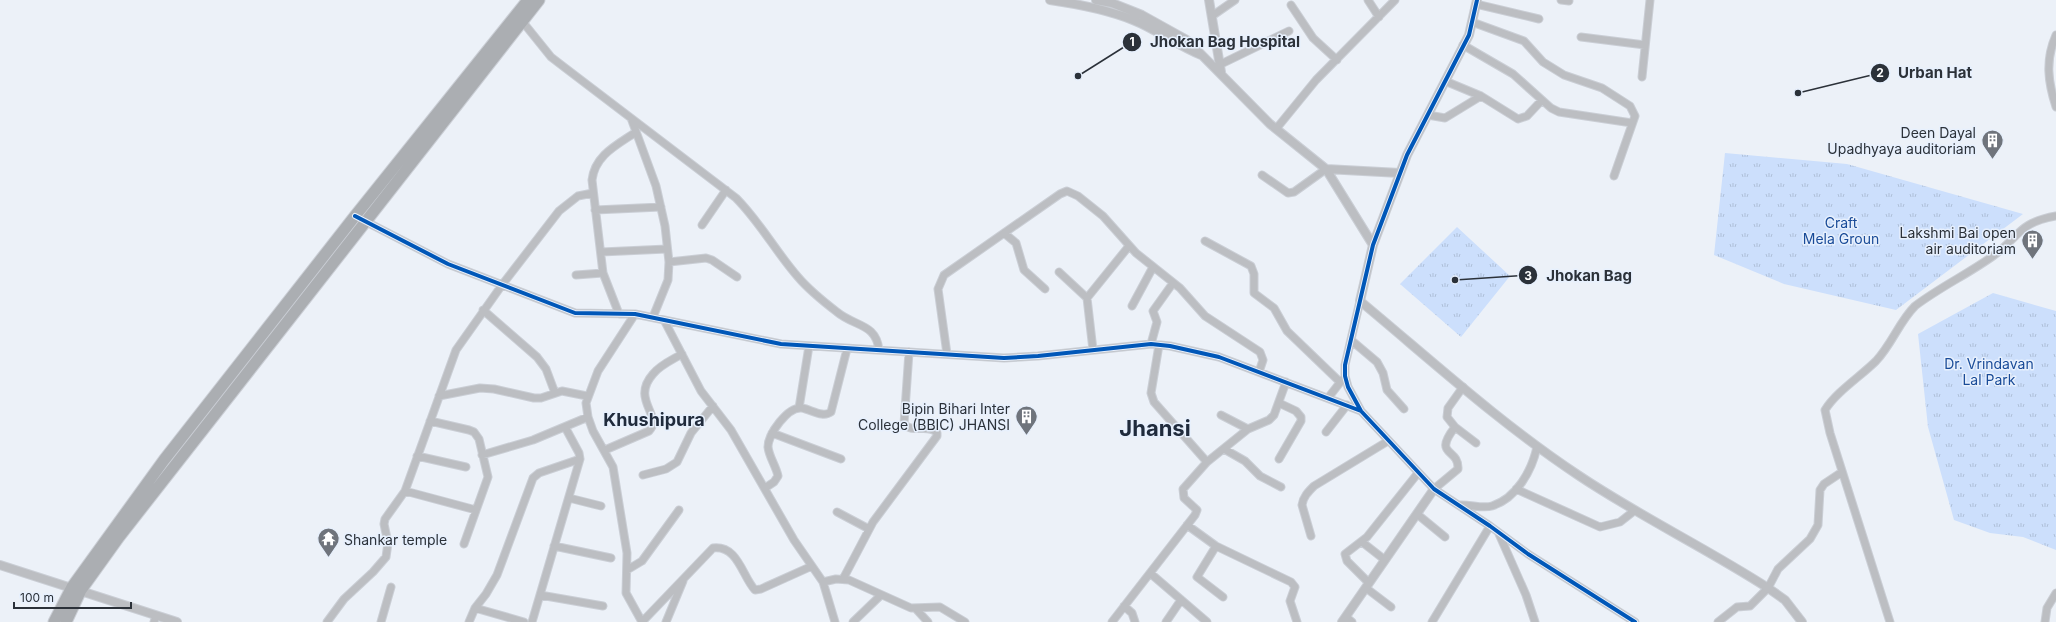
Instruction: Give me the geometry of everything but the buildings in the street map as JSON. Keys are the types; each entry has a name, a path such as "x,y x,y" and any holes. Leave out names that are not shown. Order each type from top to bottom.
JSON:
{"main road":[{"path":"54,622 164,460 355,216 528,0"},
{"path":"66,622 76,588 119,537 367,222 539,0"}],"street":[{"path":"1050,0 1081,4 1122,16 1203,56"},
{"path":"1096,0 1112,3 1142,15 1187,40 1276,129 1326,169 1373,245"},
{"path":"1209,0 1218,65 1222,74"},
{"path":"1212,16 1234,0"},
{"path":"1368,0 1379,17"},
{"path":"1276,129 1316,80 1395,0"},
{"path":"1561,0 1569,1"},
{"path":"1642,77 1650,0"},
{"path":"1328,398 1343,379 1373,245 1400,173 1407,155 1469,35 1477,2 1539,19"},
{"path":"1291,5 1313,38 1337,60"},
{"path":"522,21 551,57 726,190 752,216 806,285 846,318 874,333 878,341 879,350"},
{"path":"1472,22 1524,41 1543,62 1556,71 1602,88 1630,106 1634,116 1614,176"},
{"path":"1218,65 1289,31"},
{"path":"2055,103 2050,86 2048,66 2056,35"},
{"path":"1581,37 1645,45"},
{"path":"1463,45 1513,74 1542,100 1559,112 1632,123"},
{"path":"1445,81 1481,96 1518,119 1527,116 1542,100"},
{"path":"1428,115 1446,118 1481,96"},
{"path":"631,118 656,186 661,207 669,262 668,280 653,317"},
{"path":"619,314 603,273 592,180 593,171 602,156 636,132"},
{"path":"1262,175 1288,193 1294,192 1326,169 1400,173"},
{"path":"702,224 726,190"},
{"path":"947,354 938,289 944,275 1060,194 1067,191 1078,196 1103,216 1129,246 1187,294 1213,322 1260,352 1263,360 1260,372"},
{"path":"327,622 344,599 373,572 386,557 388,543 384,524 385,519 405,491 456,350 483,310 559,211 578,196 593,193"},
{"path":"595,210 661,207"},
{"path":"355,216 448,264 575,313 635,314 781,344 1004,358 1151,344 1219,356 1361,411"},
{"path":"1890,622 1826,417 1828,405 1876,360 1893,340 1908,313 1915,306 1994,255 2030,223 2056,216"},
{"path":"1004,233 1016,244 1024,270 1045,289"},
{"path":"1205,241 1251,266 1254,274 1254,293 1274,308 1286,331 1343,379 1361,411 1434,489 1490,526 1528,554 1635,622"},
{"path":"1087,298 1129,246"},
{"path":"601,252 667,249"},
{"path":"669,262 706,258 712,260 737,277"},
{"path":"1132,306 1153,267"},
{"path":"1059,272 1087,298 1093,350"},
{"path":"576,275 603,273"},
{"path":"1151,344 1157,322 1153,311 1173,283"},
{"path":"1360,301 1538,447 1634,511 1768,588 1785,600 1802,622"},
{"path":"483,310 537,357 546,370 555,393"},
{"path":"635,314 598,371 586,403 588,417 593,432 605,450 613,467 627,553 626,593 642,622 710,550 718,548 728,550 734,556 755,590 761,589 812,566"},
{"path":"664,320 701,392 731,430 794,540 823,582 835,622"},
{"path":"1351,340 1377,362 1383,373 1390,395 1404,409"},
{"path":"1159,345 1151,393 1154,402 1207,462"},
{"path":"799,408 809,346"},
{"path":"765,488 774,482 778,476 769,450 769,441 772,433 777,425 792,410 799,408 824,415 831,412 847,349"},
{"path":"843,579 869,529 937,436 937,433 932,429 910,428 904,424 909,352"},
{"path":"605,450 649,431 652,428 654,421 644,401 645,389 654,372 682,354"},
{"path":"1112,622 1195,515 1196,510 1184,498 1183,489 1207,462 1248,429 1269,420 1274,415 1286,382"},
{"path":"1463,387 1447,413 1450,421 1476,443"},
{"path":"439,396 480,388 494,389 534,398 541,398 555,393 569,392 588,396"},
{"path":"1279,403 1296,411 1301,417 1301,421 1279,459"},
{"path":"643,474 666,469 677,462 691,434 713,406"},
{"path":"1326,432 1346,406"},
{"path":"1222,415 1248,429"},
{"path":"482,455 533,440 588,417"},
{"path":"430,421 474,432 479,439 488,477 464,544"},
{"path":"1347,620 1385,560 1434,489 1458,469 1458,464 1446,448 1445,443 1455,426"},
{"path":"532,622 580,459 565,427"},
{"path":"772,433 841,459"},
{"path":"1311,536 1302,505 1307,493 1314,486 1388,441"},
{"path":"1459,506 1492,506 1500,502 1516,489 1530,471 1538,447"},
{"path":"1224,449 1245,460 1260,476 1281,487"},
{"path":"417,456 466,467"},
{"path":"469,622 475,608 497,575 532,478 539,473 580,459"},
{"path":"1718,622 1737,607 1750,606 1768,588 1778,568 1815,532 1819,518 1820,490 1824,484 1842,472"},
{"path":"1391,607 1368,586 1345,557 1348,552 1362,542 1418,473"},
{"path":"1516,489 1600,527 1620,522 1634,511"},
{"path":"405,491 476,510"},
{"path":"569,498 601,506"},
{"path":"627,570 642,561 679,510"},
{"path":"837,512 869,529"},
{"path":"1417,514 1445,537"},
{"path":"1187,525 1216,546 1292,582 1295,587 1291,596 1291,606 1298,622"},
{"path":"1432,622 1490,526"},
{"path":"1498,532 1526,595 1535,622"},
{"path":"1362,542 1385,560"},
{"path":"554,546 611,558"},
{"path":"1216,546 1197,577 1223,597"},
{"path":"0,565 76,588 155,619 177,622"},
{"path":"1150,573 1207,622"},
{"path":"666,622 684,577"},
{"path":"823,582 843,579 880,596 916,609 940,607 964,622"},
{"path":"381,622 391,587"},
{"path":"2045,622 2047,608 2056,593"},
{"path":"540,595 603,606"},
{"path":"853,622 880,596"},
{"path":"1166,622 1182,600"},
{"path":"1124,606 1132,613 1135,622"},
{"path":"475,608 524,622"},
{"path":"916,609 928,622"}],"green space":[{"name":"Craft Mela Groun","path":"1725,153 1847,164 2023,214 1896,310 1784,284 1714,255"},
{"path":"1457,227 1510,276 1461,337 1400,284"},
{"name":"Dr. Vrindavan Lal Park","path":"1993,293 2056,311 2056,550 2023,537 1990,533 1954,520 1928,427 1918,334"}],"cycle path":[{"path":"1477,0 1469,35 1407,155 1373,245 1345,365 1345,376 1348,387 1361,411 1434,489 1490,526 1528,554 1635,622"},
{"path":"355,216 448,264 575,313 635,314 781,344 1004,358 1038,356 1151,344 1170,346 1219,357 1361,411"}],"place":[{"name":"Jhokan Bag Hospital","path":"1078,76"},
{"name":"Urban Hat","path":"1798,93"},
{"name":"Deen Dayal Upadhyaya auditoriam","path":"1992,160"},
{"name":"Lakshmi Bai open air auditoriam","path":"2032,260"},
{"name":"Jhokan Bag","path":"1455,280"},
{"name":"Bipin Bihari Inter College (BBIC) JHANSI","path":"1026,436"},
{"name":"Shankar temple","path":"329,558"}],"district":[{"name":"Khushipura","path":"654,419"},
{"name":"Jhansi","path":"1155,428"}]}
